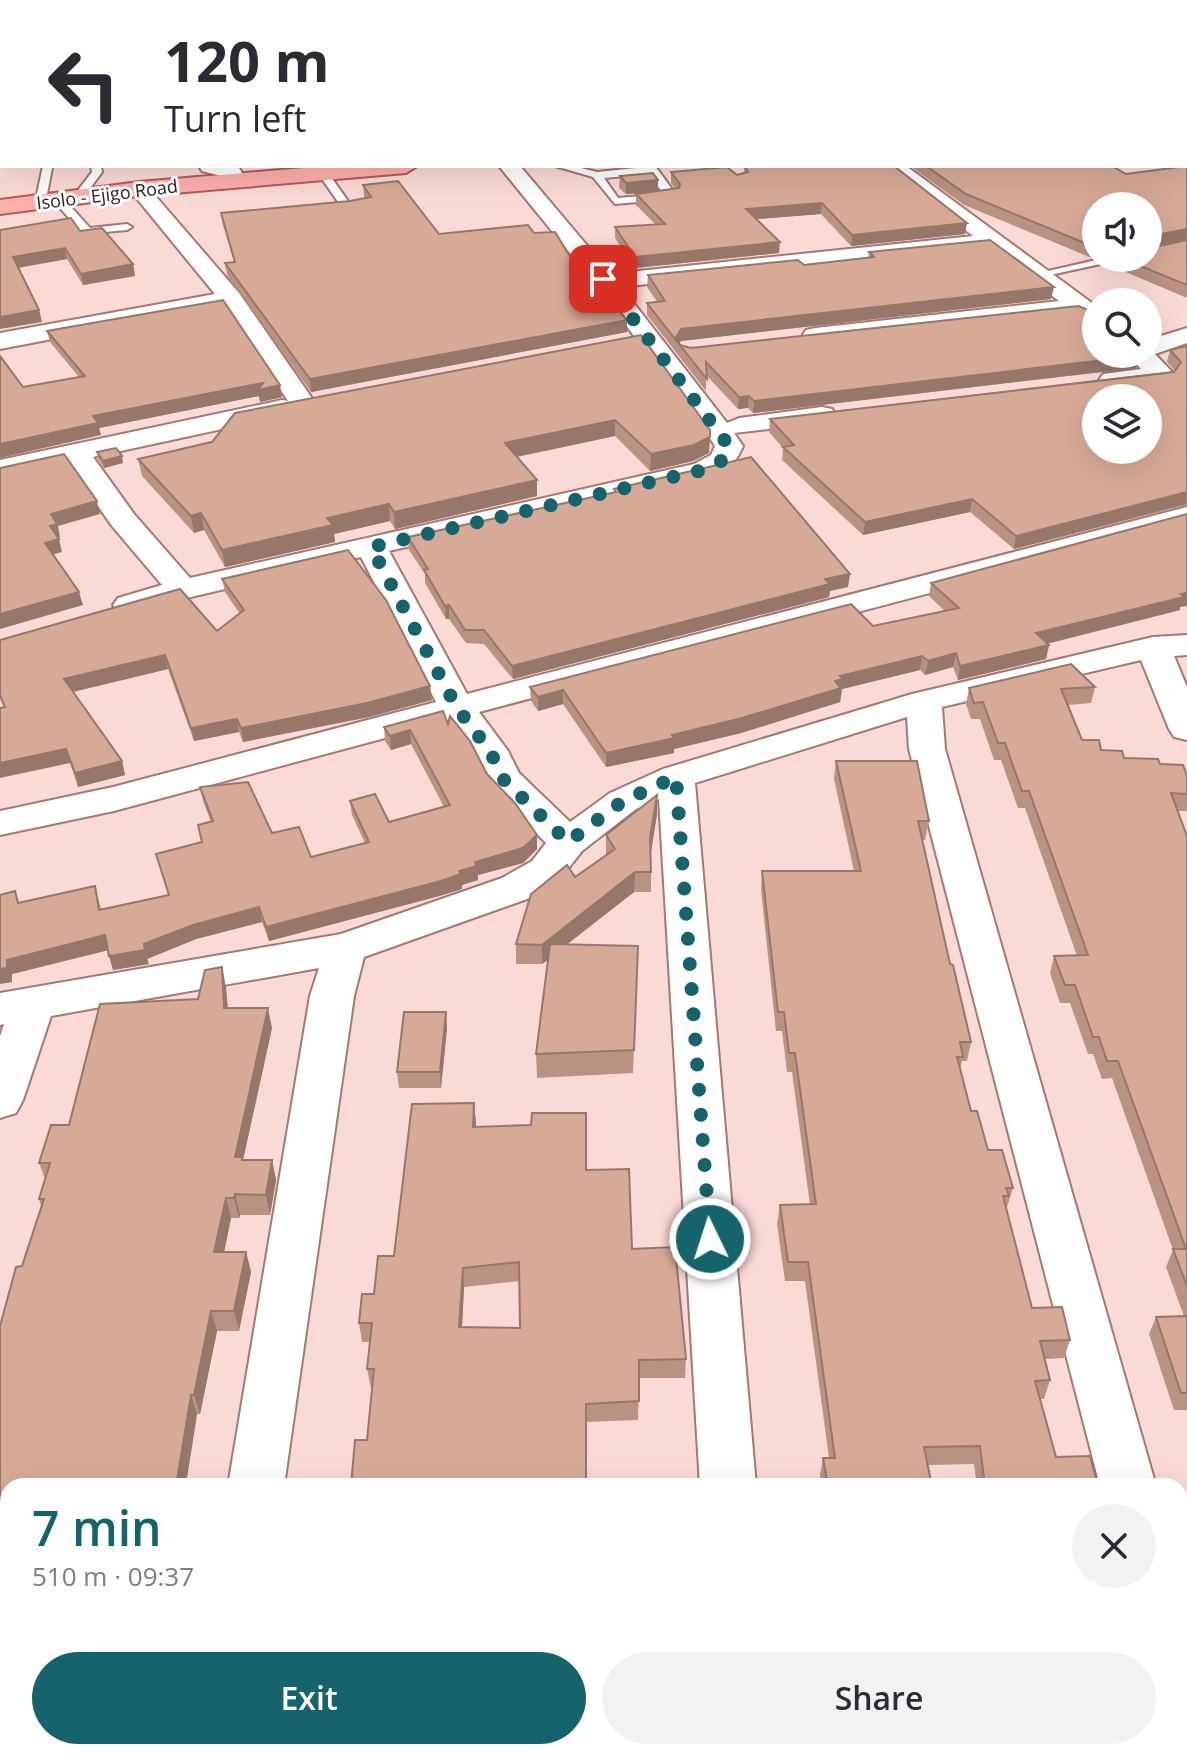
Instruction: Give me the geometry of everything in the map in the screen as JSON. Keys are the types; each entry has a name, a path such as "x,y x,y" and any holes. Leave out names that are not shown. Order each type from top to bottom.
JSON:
{"main road":[{"path":"0,199 50,197 84,189 128,187 162,168"},
{"name":"Isolo - Ejigo Road","path":"0,207 225,172 276,169 323,173 382,168"}],"street":[{"path":"109,611 183,589 703,470 723,460 729,446 603,279 511,168"},
{"path":"896,168 1082,306"},
{"path":"128,187 231,298 303,404"},
{"path":"629,279 993,241"},
{"path":"0,341 231,298"},
{"path":"784,338 1082,313"},
{"path":"1162,343 1187,335"},
{"path":"615,345 646,339"},
{"path":"1088,383 1170,381 1156,368"},
{"path":"0,469 334,398"},
{"path":"739,426 846,412"},
{"path":"75,452 123,520 183,589"},
{"path":"0,823 114,799 1187,516"},
{"path":"371,547 457,708 490,751 503,779 568,842"},
{"path":"0,1100 16,1007 346,948 516,888 546,870 568,842 623,801 676,777 924,701 1170,646 1187,729"},
{"path":"924,701 927,749 1126,1478"},
{"path":"676,777 727,1478"},
{"path":"257,1478 332,996 346,948"}],"lane":[{"path":"47,168 50,197 87,232 127,227"},
{"path":"84,189 97,172 96,168"},
{"path":"568,168 597,175 650,169 662,185 607,190 597,175"},
{"path":"323,173 347,207"},
{"path":"1041,274 1082,266"}],"building":[{"path":"728,168 737,175 748,172 746,168 897,168 967,223 852,235 822,203 746,209 780,242 635,257 615,227 665,224 636,194 679,188 680,184 671,172"},
{"path":"929,168 1116,168 1126,174 1187,168 1187,229 1162,234 1162,192 1082,192 1082,242 966,194"},
{"path":"653,173 658,180 626,183 620,176"},
{"path":"398,181 439,234 528,225 534,233 555,232 602,308 616,307 627,320 310,379 225,263 235,262 221,213 350,201 371,197 363,185"},
{"path":"71,218 80,231 102,228 133,264 81,274 65,248 13,257 39,310 0,317 0,230"},
{"path":"990,240 1054,287 681,329 675,339 647,303 665,301 648,275 798,260 804,265 874,257 869,252"},
{"path":"1187,240 1187,285 1155,272 1162,272 1162,246"},
{"path":"223,300 280,385 258,390 263,383 93,416 98,423 0,444 0,356 23,387 85,376 47,331"},
{"path":"1082,308 1082,363 754,401 749,396 739,397 706,362 707,379 675,339 680,345 691,348"},
{"path":"641,335 710,430 710,437 694,445 651,454 615,420 505,443 537,480 394,512 389,504 327,518 333,525 222,550 201,513 191,516 138,459 212,442 235,413"},
{"path":"1187,346 1187,492 1016,536 972,499 865,522 783,447 794,445 770,419 1174,372 1181,362 1170,350"},
{"path":"116,448 122,456 103,461 97,452"},
{"path":"64,454 97,501 51,514 57,524 50,526 59,539 45,543 79,592 0,614 0,468"},
{"path":"751,457 850,574 825,579 830,584 512,666 484,630 465,630 449,605 445,606 424,570 428,569 408,537 616,492 614,489"},
{"path":"1187,514 1187,593 1181,594 1184,597 1036,633 1049,645 960,666 956,653 928,661 922,656 840,676 843,679 835,681 841,688 672,735 675,738 606,753 563,690 538,697 530,687 851,604 873,626 959,608 931,583"},
{"path":"348,550 386,600 430,686 367,703 241,728 237,719 191,728 165,655 64,679 122,761 75,773 66,749 0,763 0,708 5,707 0,695 0,640 180,589 217,631 244,610 222,579"},
{"path":"1071,664 1095,687 1061,689 1082,740 1099,740 1101,750 1122,751 1124,758 1158,759 1160,764 1183,765 1187,776 1187,794 1171,793 1187,836 1187,1286 1173,1249 1186,1249 1118,1061 1107,1061 1099,1037 1093,1037 1075,985 1065,985 1054,956 1088,955 1029,791 1022,791 1005,743 998,743 983,702 974,703 969,688"},
{"path":"443,711 448,724 450,716 470,741 487,774 515,803 537,835 523,848 475,862 477,866 441,881 266,927 259,907 193,925 144,944 145,950 109,956 105,935 7,960 7,968 0,969 0,895 15,891 18,903 95,886 99,910 169,895 156,854 202,842 198,825 213,821 200,787 248,782 272,833 299,827 311,857 369,842 350,801 375,794 389,822 450,805 410,730 390,736 384,727"},
{"path":"836,761 917,761 929,821 918,821 971,1042 960,1042 963,1057 957,1057 971,1111 977,1111 988,1150 1002,1150 1013,1188 1006,1188 1009,1196 1003,1196 1032,1308 1062,1307 1070,1340 1040,1341 1050,1380 1035,1381 1056,1457 1090,1456 1096,1478 984,1478 980,1446 924,1447 930,1478 827,1478 823,1458 835,1458 808,1262 788,1262 780,1205 816,1204 795,1053 789,1053 784,1012 778,1012 762,871 861,871"},
{"path":"657,795 650,838 651,872 635,872 542,945 516,944 531,894 567,865 575,877 615,849 606,835"},
{"path":"550,944 638,946 634,1050 536,1054"},
{"path":"222,967 224,1008 268,1008 235,1157 242,1157 242,1160 272,1160 266,1195 235,1194 234,1198 226,1198 214,1252 246,1252 234,1311 211,1311 194,1395 191,1395 177,1478 0,1478 0,1326 16,1267 22,1266 44,1199 39,1199 50,1163 39,1163 51,1125 69,1125 100,1004 198,999 205,970"},
{"path":"404,1012 446,1012 440,1072 397,1072"},
{"path":"474,1103 473,1127 531,1125 532,1113 586,1113 586,1170 629,1169 632,1249 675,1247 686,1359 639,1360 639,1401 586,1404 586,1478 352,1478 355,1440 367,1440 374,1369 367,1369 372,1323 359,1323 362,1294 374,1294 378,1256 394,1256 412,1104","holes":["519,1262 520,1328 459,1327 463,1268"]},
{"path":"1187,1316 1187,1393 1181,1393 1156,1317"}],"route":[{"path":"603,279 729,446 723,460 703,470 371,547 457,708 490,751 503,779 568,842 623,801 676,777 710,1239"}]}
